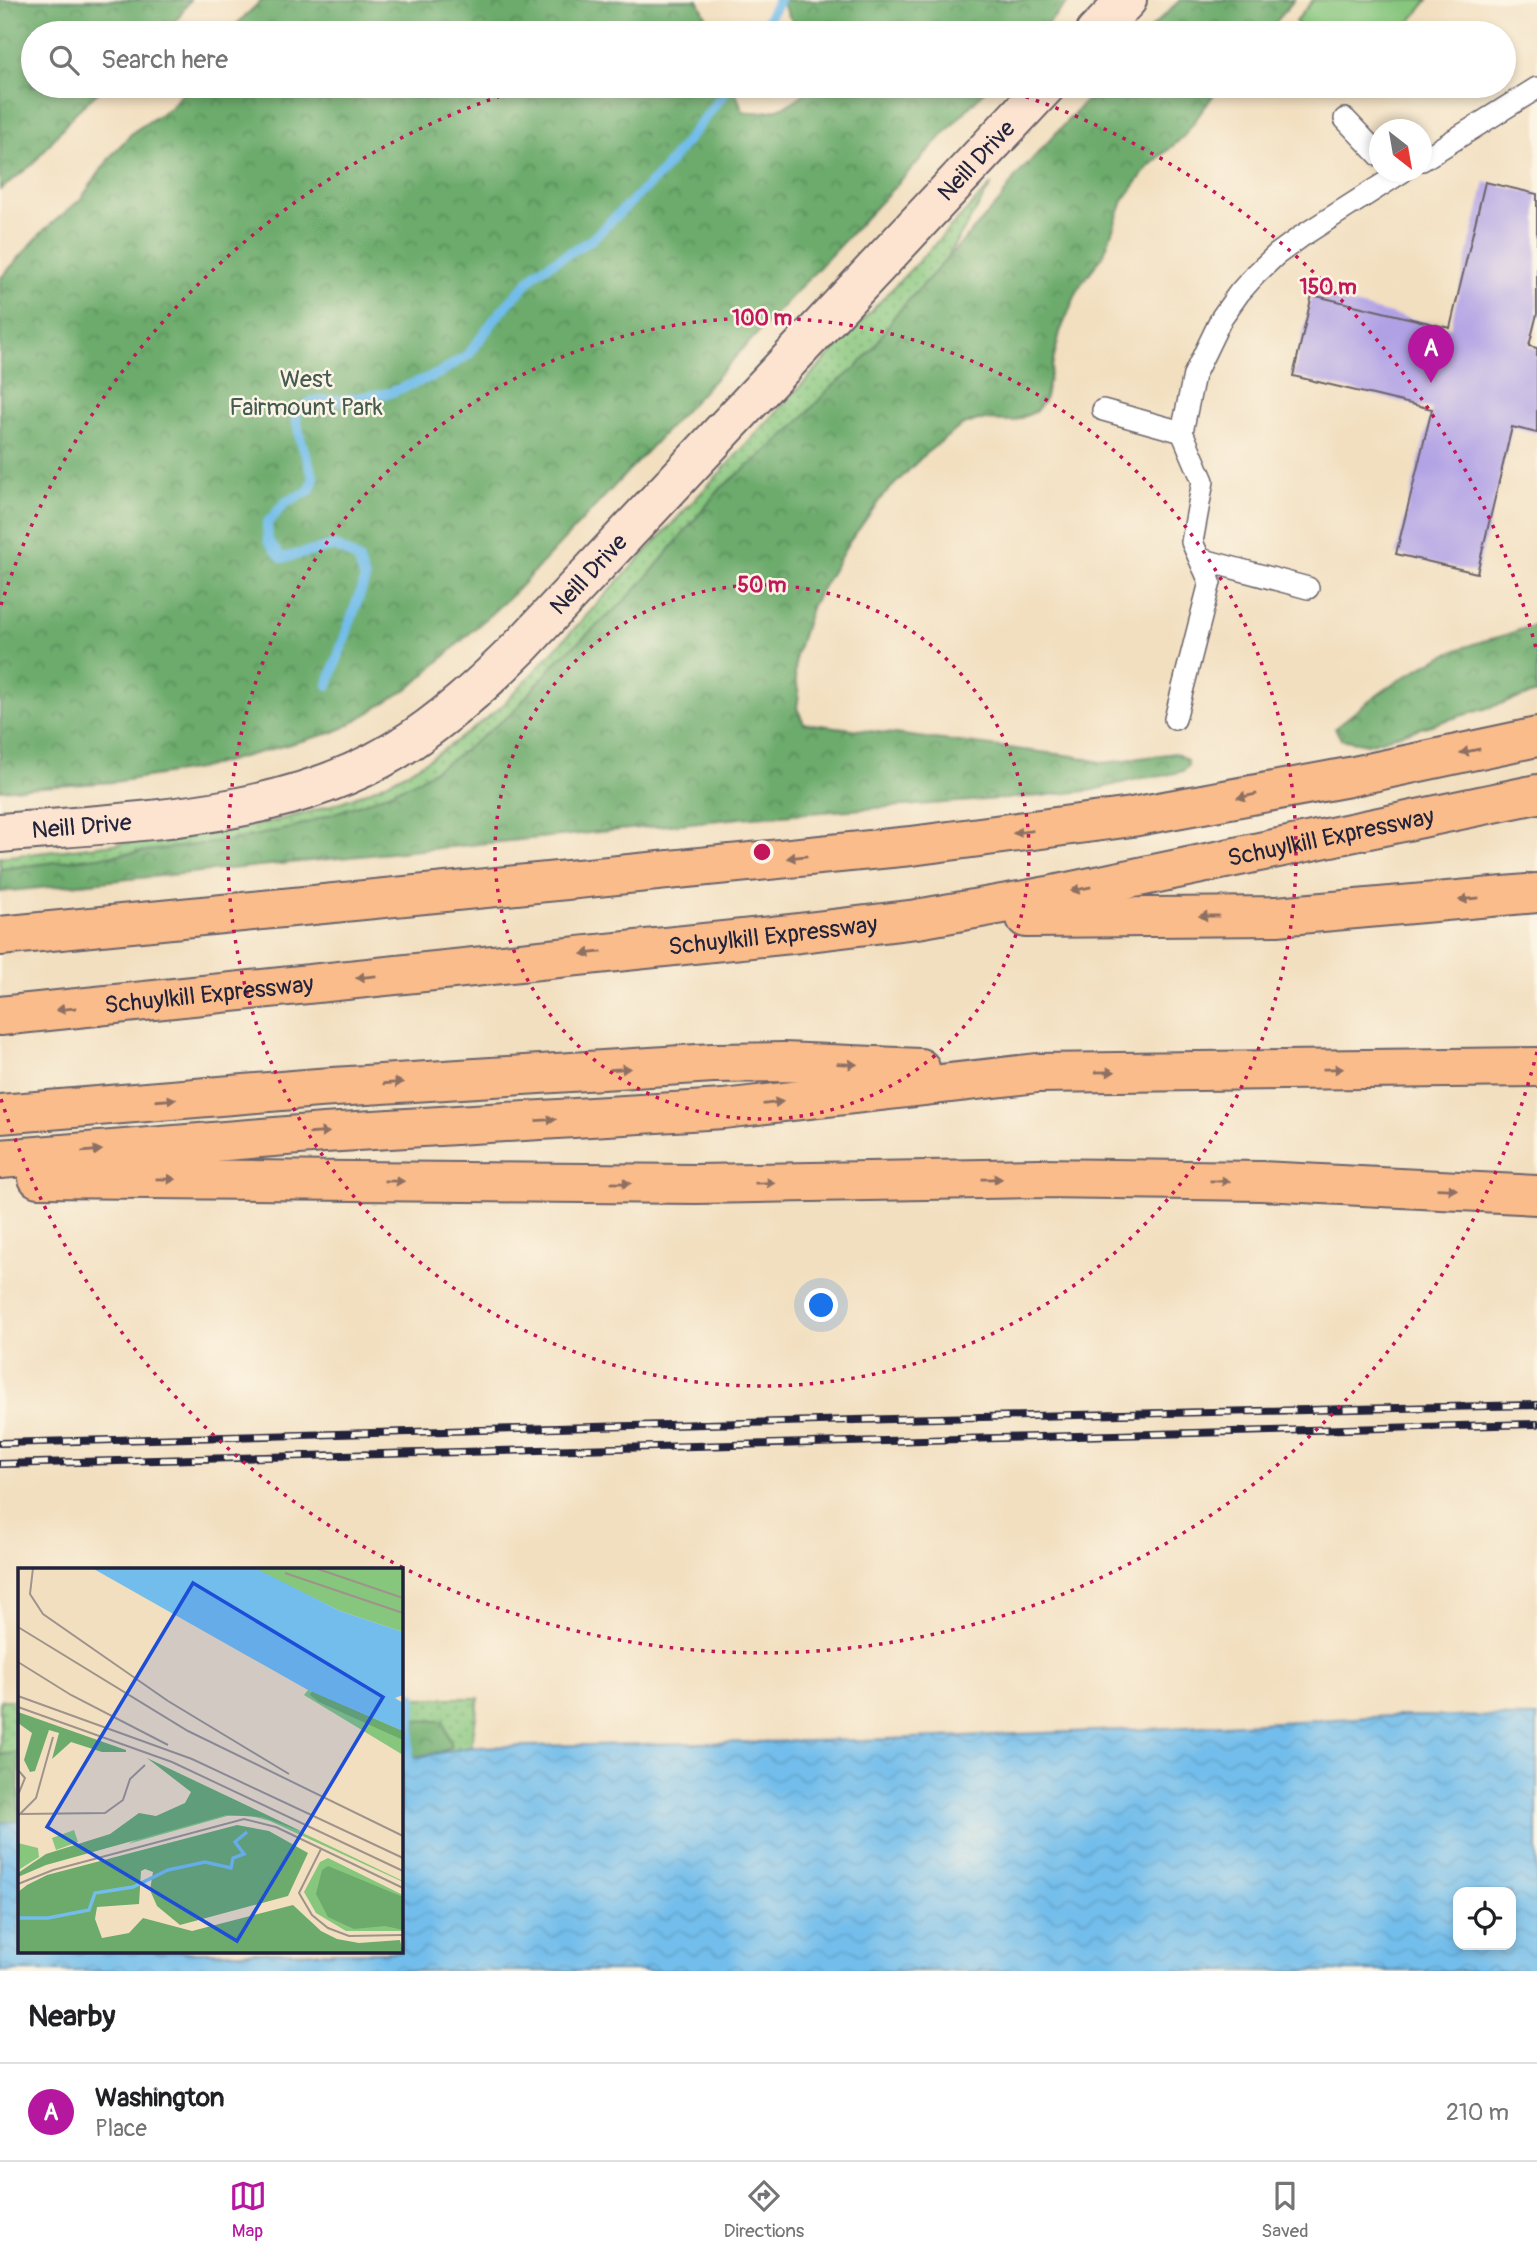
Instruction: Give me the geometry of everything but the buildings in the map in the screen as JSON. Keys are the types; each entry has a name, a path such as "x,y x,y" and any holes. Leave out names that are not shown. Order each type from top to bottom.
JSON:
{"highway":[{"path":"0,936 1021,833 1225,801 1537,737"},
{"name":"Schuylkill Expressway","path":"0,1016 917,919 1048,896 1537,794"},
{"path":"917,919 1277,916 1537,892"},
{"path":"0,1114 305,1089 713,1063 783,1062 1037,1073 1537,1067"},
{"path":"0,1159 324,1133 723,1109 1037,1073"},
{"path":"0,1177 696,1184 1040,1178 1261,1181 1537,1195"}],"main road":[{"path":"1107,21 1127,0"},
{"name":"Neill Drive","path":"0,833 175,816 252,804 359,769 428,729 459,706 523,645 1035,98"}],"lane":[{"path":"1432,154 1537,88"},
{"path":"1345,119 1369,144"},
{"path":"1175,719 1210,582 1192,542 1203,481 1182,432 1194,375 1222,317 1239,293 1276,255 1384,182"},
{"path":"1103,410 1182,432"},
{"path":"1200,559 1308,588"}],"green space":[{"path":"0,0 190,0 175,21 21,21 21,98 92,98 75,113 33,164 0,190"},
{"path":"262,0 698,0 708,21 240,21"},
{"path":"780,0 1070,0 1050,21 792,21"},
{"path":"1180,0 1294,0 1277,21 1158,21"},
{"path":"1313,0 1428,0 1411,21 1296,21"},
{"name":"West Fairmount Park","path":"178,98 738,98 743,111 763,112 781,108 798,98 978,98 516,591 412,686 331,733 198,769 114,782 0,790 0,279 44,230 80,200 111,156 133,132 171,107"},
{"path":"1088,98 1211,98 1183,137 1149,166 1123,201 1104,254 1079,287 1060,332 1044,401 1035,412 1014,421 978,420 961,426 925,454 882,497 848,544 812,605 796,655 795,675 799,694 797,708 804,723 1073,756 1105,763 1175,753 1187,760 1188,766 1183,771 1094,790 1041,796 740,818 0,892 0,869 229,841 291,828 367,802 417,781 460,754 513,712 558,660 642,583 721,488 796,425 829,389 857,367 875,346 895,315 999,202 1014,179"},
{"path":"992,184 598,824 0,879 0,857 209,833 326,807 382,785 445,749 502,706"},
{"path":"1537,625 1537,693 1368,744 1341,739 1335,728 1372,699 1431,662 1473,644"},
{"path":"402,1698 479,1698 471,1747 402,1760"},
{"path":"0,1700 18,1700 18,1821 0,1823"},
{"path":"402,1720 443,1721 452,1746 441,1752 402,1760"},
{"path":"18,1752 18,1821 0,1823 0,1755"}],"water":[{"path":"1391,1716 1537,1717 1537,1971 0,1971 0,1823 18,1821 18,1954 402,1954 402,1760 471,1747 862,1740"}],"waterway":[{"path":"767,21 779,0"},
{"path":"328,685 365,579 358,559 335,546 282,558 268,541 267,523 286,502 309,491 314,479 295,414 312,401 342,400 389,393 438,374 469,354 497,316 538,271 591,240 661,173 720,98"},
{"path":"410,1771 408,1759 413,1697"}],"railway":[{"path":"0,1443 1537,1405"},
{"path":"0,1464 1537,1424"}],"place":[{"name":"Washington","path":"1431,383"}]}
